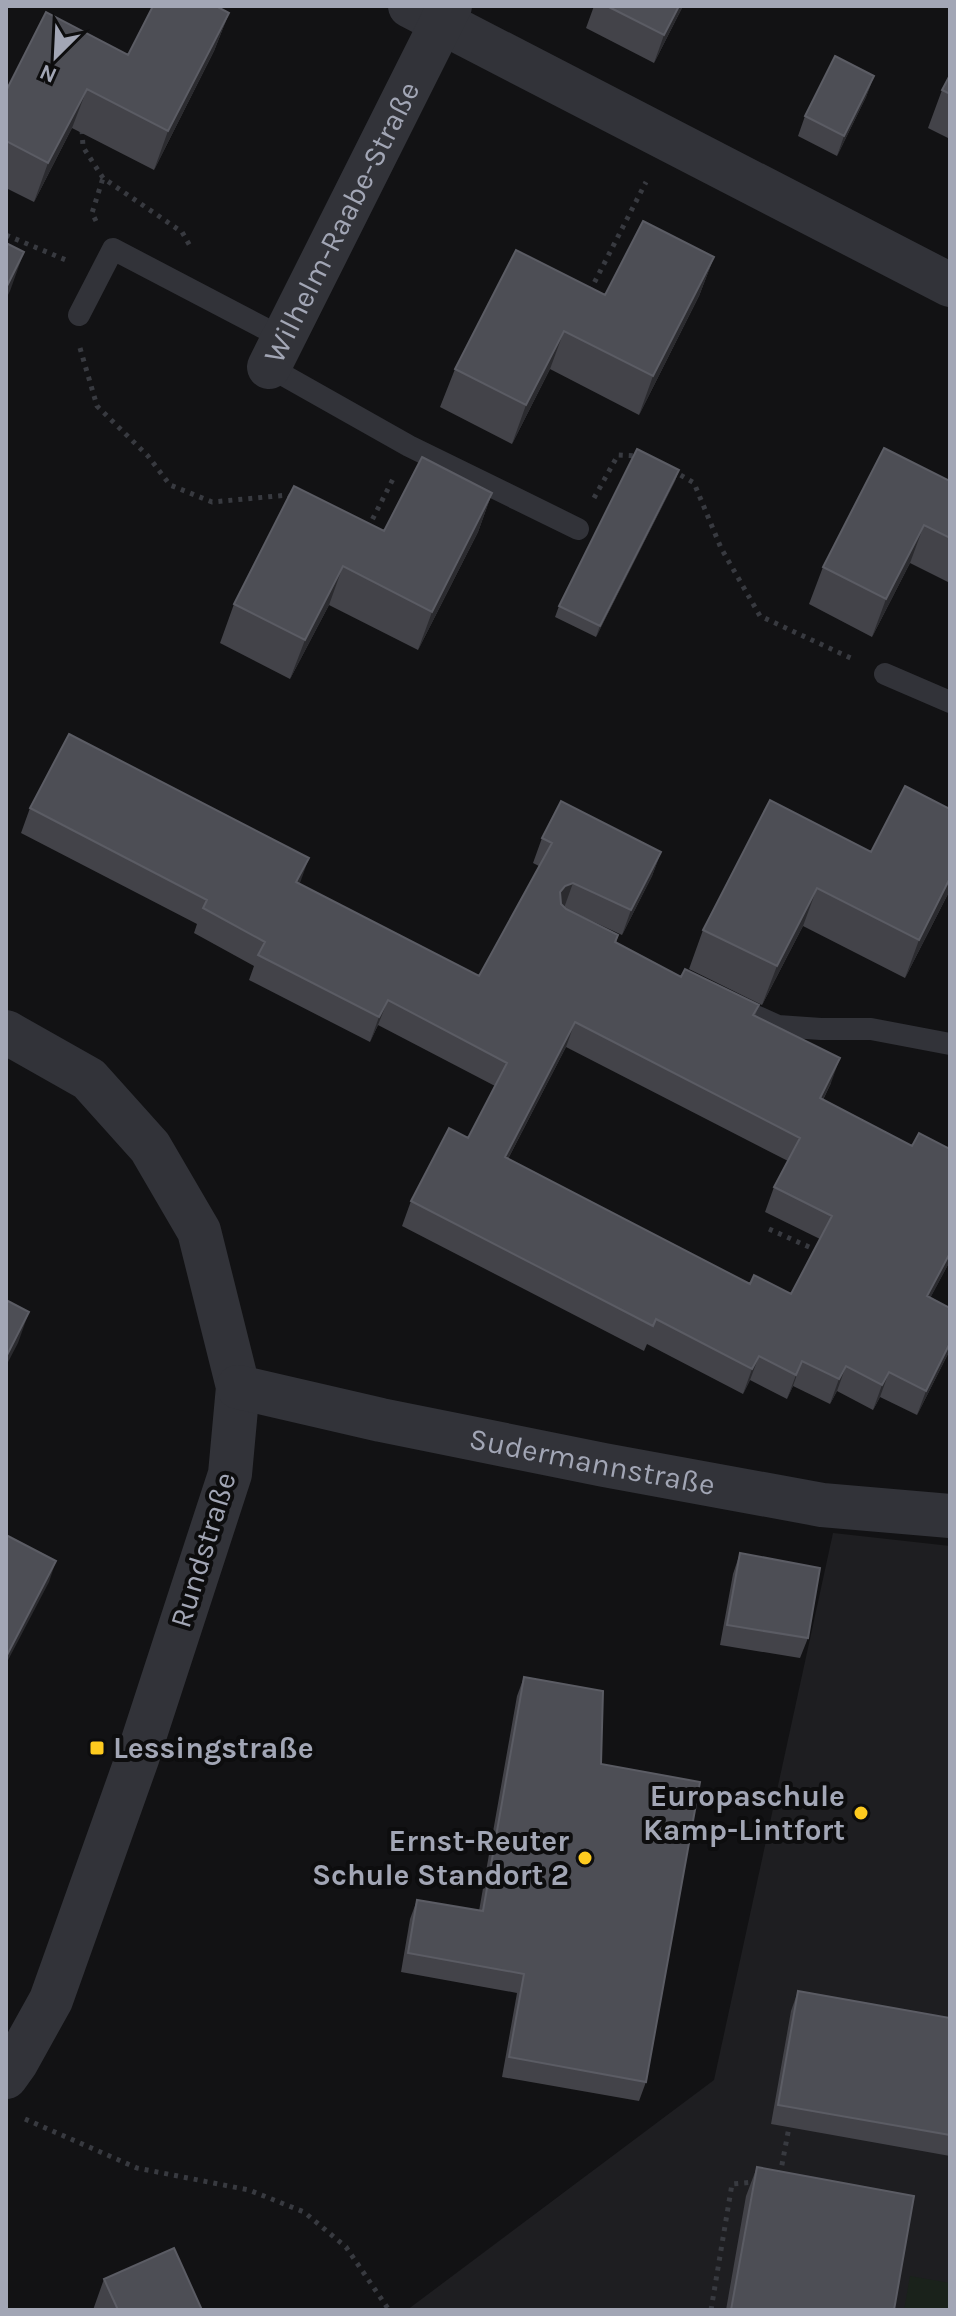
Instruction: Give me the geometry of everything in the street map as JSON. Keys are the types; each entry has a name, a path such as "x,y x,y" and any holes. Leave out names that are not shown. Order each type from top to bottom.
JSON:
{"street":[{"name":"Wilhelm-Raabe-Straße","path":"276,352 434,11 668,139 950,285"},
{"name":"Rundstraße","path":"6,1032 89,1079 150,1147 199,1231 238,1387 230,1474 138,1756 51,2000 12,2097"},
{"name":"Sudermannstraße","path":"238,1387 381,1420 791,1500 950,1516"}],"lane":[{"path":"79,315 113,249 183,286 276,352"},
{"name":"Wilhelm-Raabe-Straße","path":"276,352 409,446 578,529"},
{"path":"885,674 950,702"},
{"path":"718,999 778,1026 871,1029 950,1044"}],"path":[{"path":"82,130 83,147 103,178 182,232 191,248 183,286"},
{"path":"585,301 668,139"},
{"path":"6,235 100,274"},
{"path":"79,315 75,329 97,406 148,456 170,485 212,502 288,495 301,502"},
{"path":"364,535 409,446"},
{"path":"578,529 618,455 650,457"},
{"path":"661,464 694,483 721,548 760,616 885,674"},
{"path":"769,1229 817,1251 831,1252"},
{"path":"12,2097 137,2168 249,2190 304,2212 346,2247 389,2310"},
{"path":"779,2180 792,2109"},
{"path":"711,2310 732,2184 764,2181"}],"shaded area":[{"name":"Europaschule Kamp-Lintfort","path":"833,1533 950,1546 950,2310 407,2310 714,2080"},
{"path":"910,2276 950,2283 950,2310 904,2310"}],"building":[{"path":"153,6 216,6 229,13 168,131 87,89 48,163 6,141 6,91 46,12 128,55"},
{"path":"607,6 679,6 664,35"},
{"path":"835,56 874,76 844,136 805,116"},
{"path":"950,75 950,94 942,90"},
{"path":"643,221 714,257 653,376 564,331 526,405 455,369 516,250 605,295"},
{"path":"6,243 24,252 6,288"},
{"path":"884,448 950,481 950,538 924,525 886,599 823,567"},
{"path":"637,449 679,470 600,626 559,606"},
{"path":"422,457 492,493 432,612 343,566 305,640 234,604 294,486 384,531"},
{"path":"69,734 309,858 296,882 479,976 552,843 542,838 561,801 661,852 631,910 573,883 560,892 561,904 618,935 615,942 681,977 685,969 759,1005 753,1015 840,1058 820,1098 912,1146 919,1133 950,1149 950,1253 927,1296 950,1308 950,1343 926,1391 889,1372 882,1385 846,1366 839,1379 802,1361 796,1375 759,1356 752,1369 656,1319 653,1326 411,1201 449,1128 468,1138 507,1063 388,1000 379,1017 258,955 265,942 203,908 207,900 30,808","holes":["575,1022 800,1138 774,1187 832,1216 791,1294 754,1275 750,1284 505,1157"]},
{"path":"905,786 950,809 950,878 919,940 817,888 777,966 703,930 770,800 871,852"},
{"path":"6,1300 29,1312 6,1357"},
{"path":"6,1535 56,1561 6,1657"},
{"path":"740,1553 820,1568 808,1638 727,1625"},
{"name":"Ernst-Reuter Schule Standort 2","path":"524,1677 603,1691 601,1764 700,1782 646,2082 509,2057 524,1974 408,1953 417,1900 483,1911"},
{"path":"798,1991 950,2018 950,2135 778,2105"},
{"path":"757,2167 914,2196 894,2310 731,2310"},
{"path":"174,2248 202,2310 118,2310 104,2279"}],"place":[{"name":"Lessingstraße","path":"97,1748"},
{"name":"Europaschule Kamp-Lintfort","path":"861,1813"},
{"name":"Ernst-Reuter Schule Standort 2","path":"585,1858"}]}
